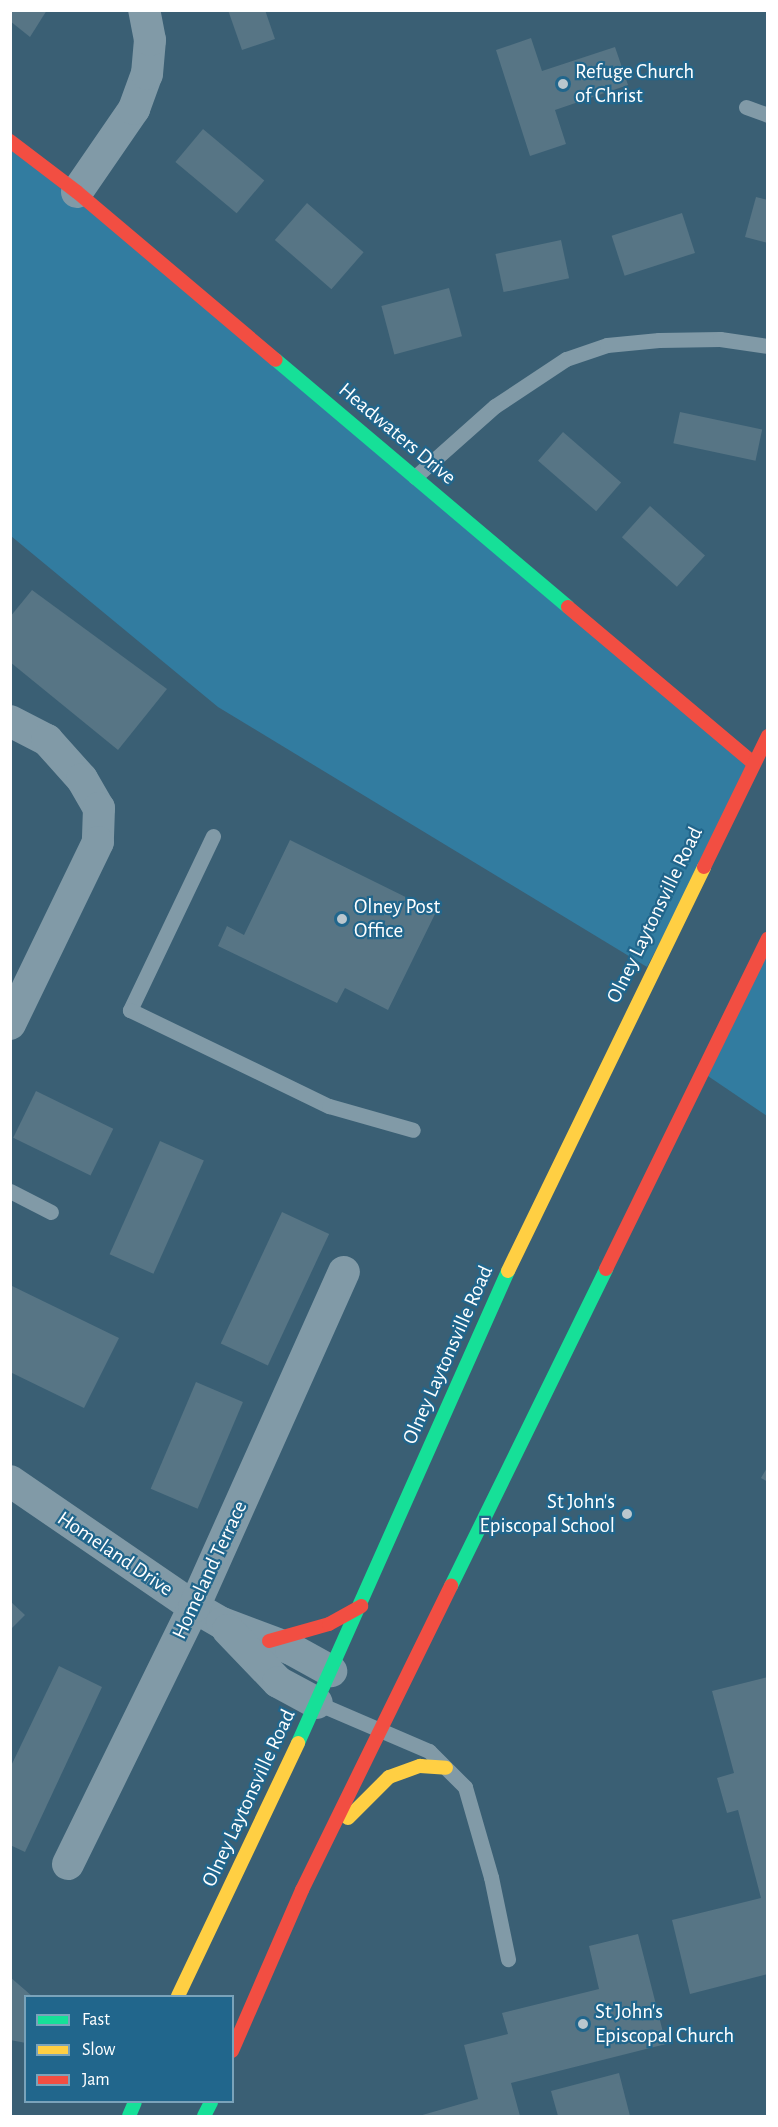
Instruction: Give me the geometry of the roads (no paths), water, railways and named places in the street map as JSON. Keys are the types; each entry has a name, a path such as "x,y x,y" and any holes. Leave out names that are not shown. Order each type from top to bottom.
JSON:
{"main road":[{"name":"Headwaters Drive","path":"10,141 77,192 760,769"},
{"name":"Olney Laytonsville Road","path":"178,1995 317,1703 540,1201 760,769 768,736"},
{"path":"234,2047 329,1836 768,939"},
{"path":"269,1641 328,1624 361,1606"},
{"path":"329,1836 389,1777 420,1766 446,1768"}],"street":[{"path":"77,192 137,101 147,74 150,40 144,10"},
{"path":"10,721 47,740 82,779 99,808 98,842 10,1024"},
{"name":"Homeland Terrace","path":"68,1864 194,1607 344,1272"},
{"name":"Homeland Drive","path":"10,1482 194,1607 222,1623 269,1641 331,1671"},
{"name":"Homeland Drive","path":"222,1623 278,1682 317,1703"}],"lane":[{"path":"746,107 768,115"},
{"path":"415,477 495,406 566,358 607,345 659,340 720,339 768,346"},
{"path":"213,836 130,1010 329,1106 413,1130"},
{"path":"10,1191 51,1212"},
{"path":"317,1703 429,1751 465,1787 508,1959"}],"place":[{"name":"Refuge Church of Christ","path":"563,84"},
{"name":"Olney Post Office","path":"342,919"},
{"name":"St John's Episcopal School","path":"627,1514"},
{"name":"St John's Episcopal Church","path":"583,2024"}]}
